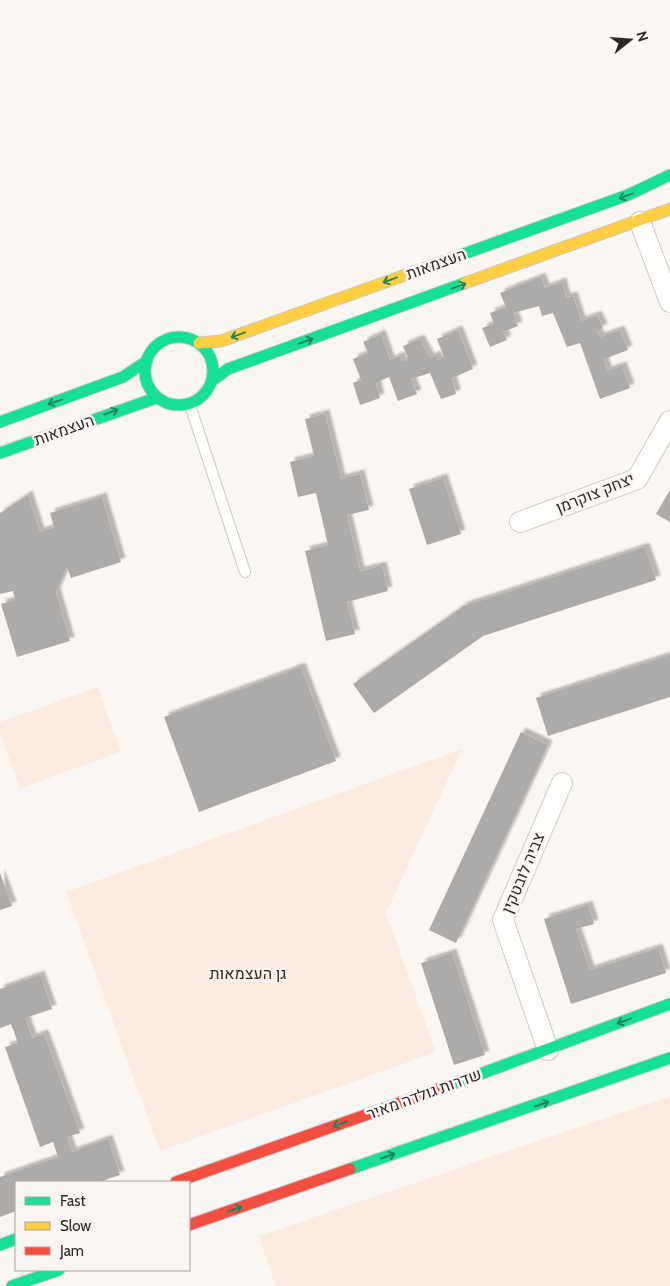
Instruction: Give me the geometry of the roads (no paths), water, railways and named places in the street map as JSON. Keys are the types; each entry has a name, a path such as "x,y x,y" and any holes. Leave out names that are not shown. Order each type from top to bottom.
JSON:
{"street":[{"name":"העצמאות","path":"199,343 221,341 628,195 670,175"},
{"name":"העצמאות","path":"213,380 228,369 640,222 670,209"},
{"path":"640,222 670,302"},
{"path":"187,338 199,343 211,358 213,380 200,399 190,404 178,406 166,404 156,398 149,389 145,377 146,361 156,346 165,339 187,338"},
{"name":"העצמאות","path":"0,422 123,377 146,361"},
{"name":"העצמאות","path":"0,453 156,398"},
{"name":"יצחק צוקרמן","path":"520,522 637,479 670,421"},
{"name":"צביה לובטקין","path":"548,1050 502,920 562,783"},
{"name":"שדרות גולדה מאיר","path":"179,1181 548,1050 670,1004"},
{"path":"190,1225 670,1058"},
{"path":"0,1245 15,1239"},
{"path":"12,1286 56,1271"}],"lane":[{"path":"190,404 245,572"}],"park label":[{"name":"גן העצמאות","path":"248,973"}]}
